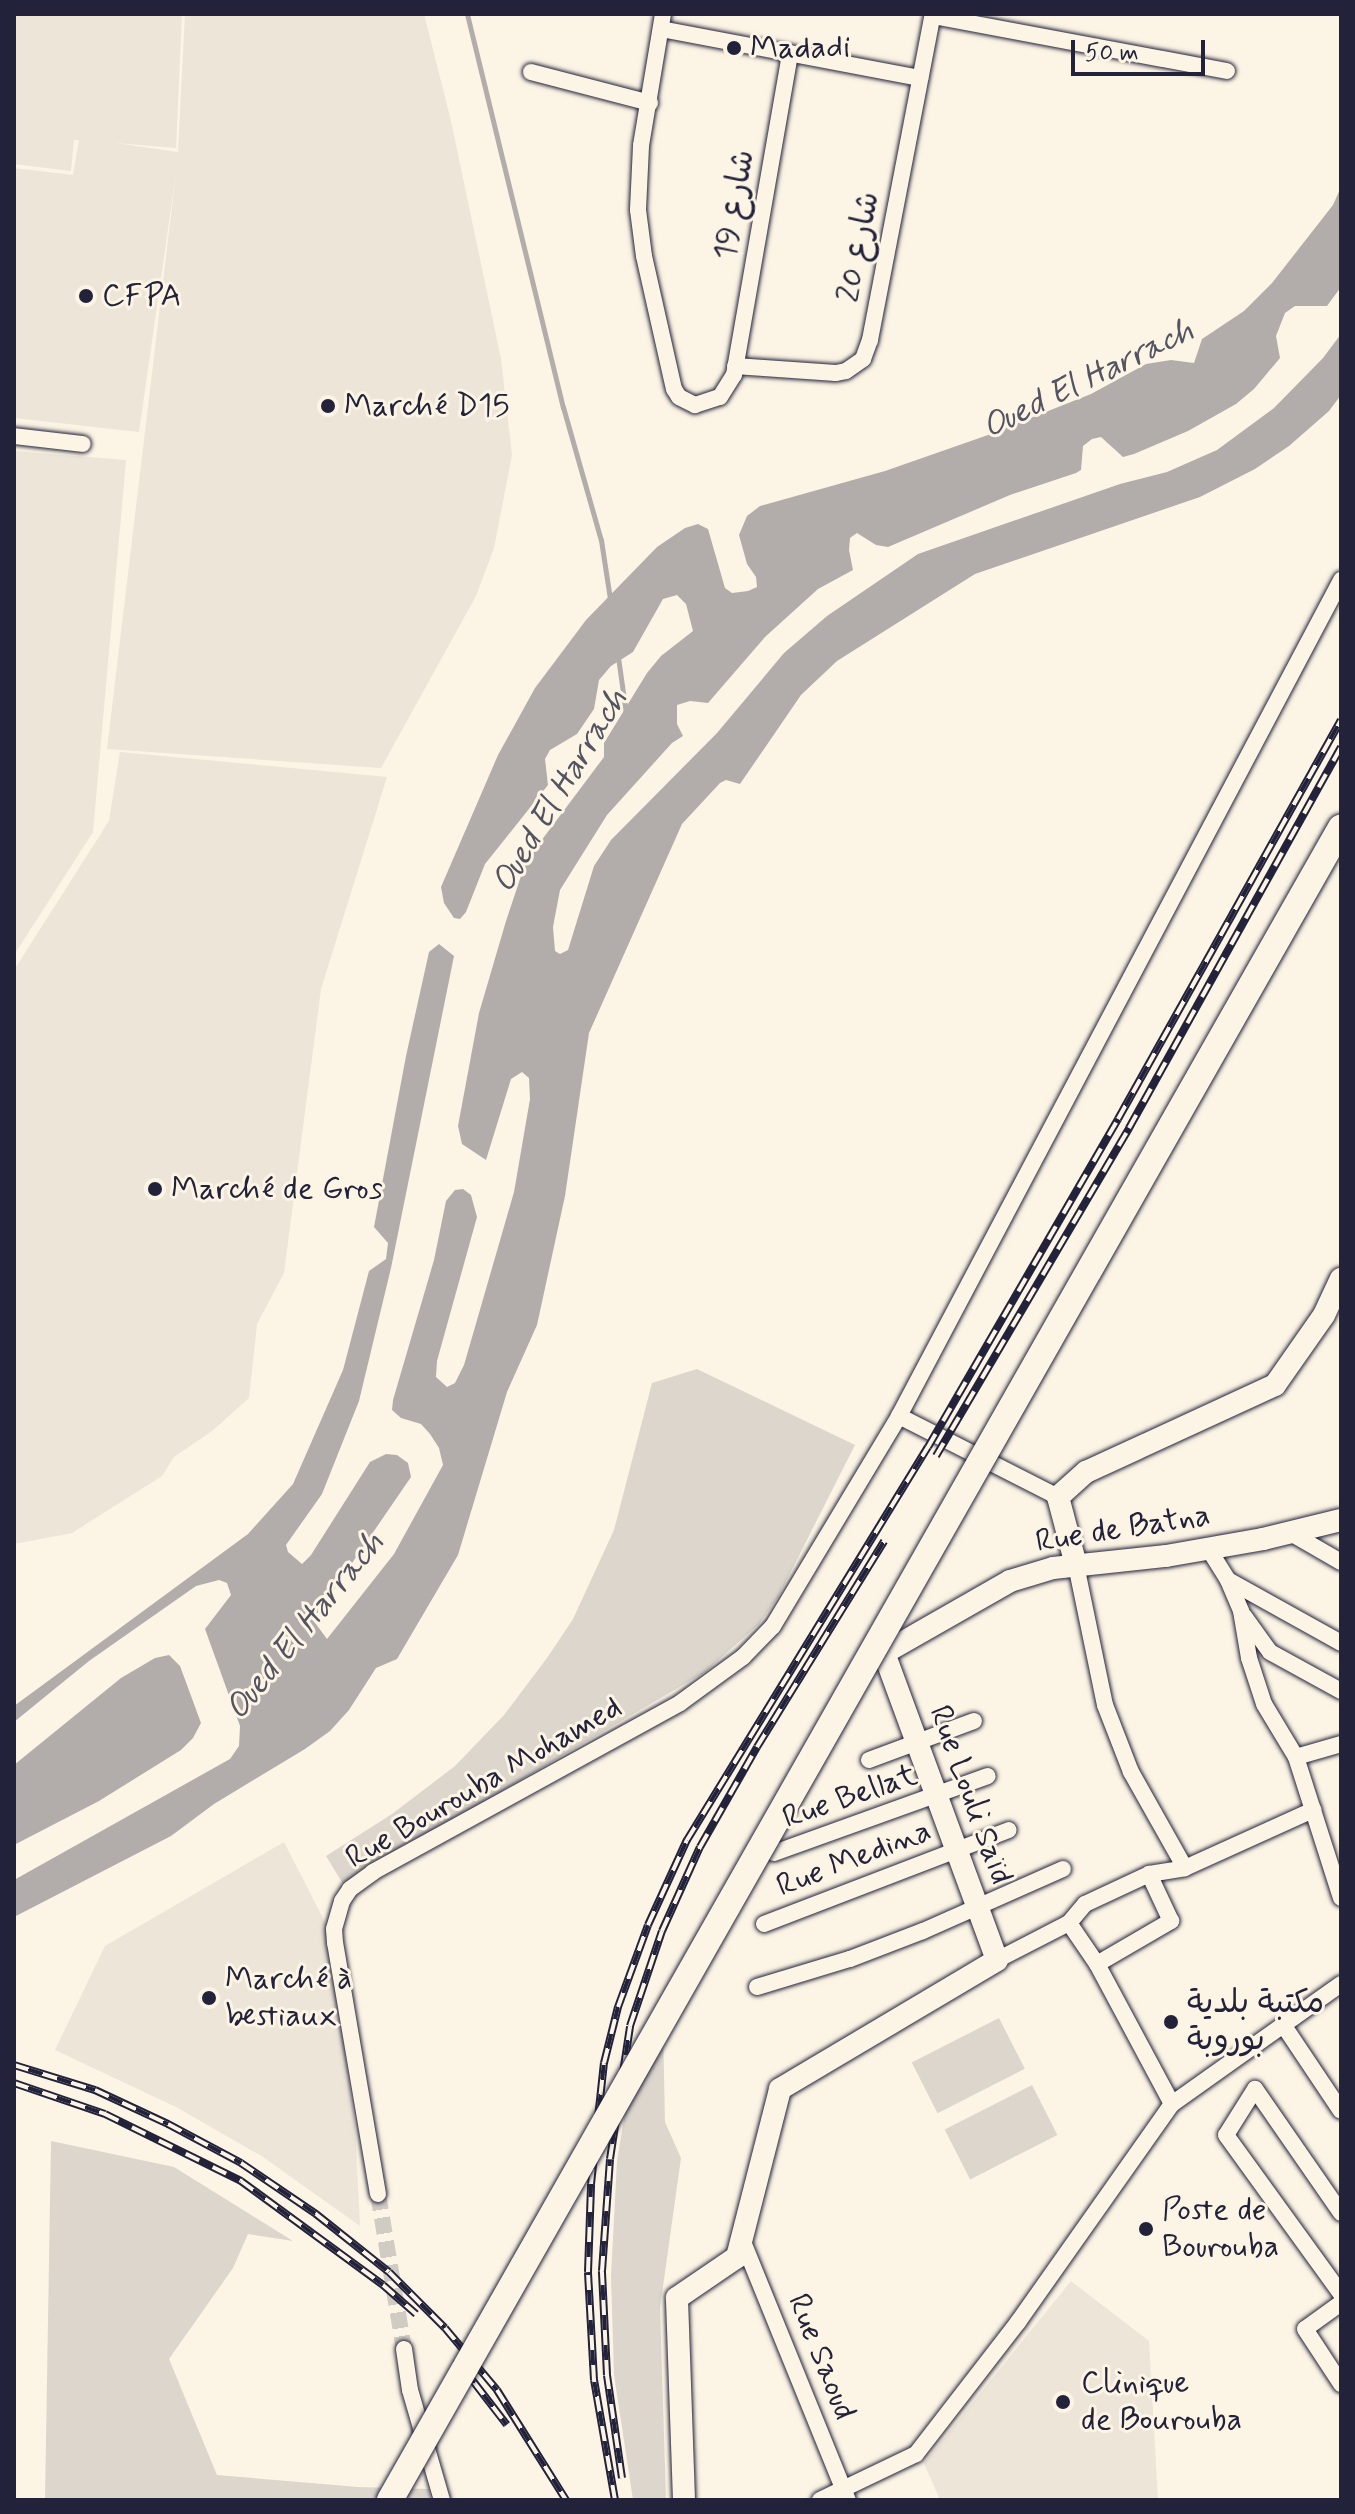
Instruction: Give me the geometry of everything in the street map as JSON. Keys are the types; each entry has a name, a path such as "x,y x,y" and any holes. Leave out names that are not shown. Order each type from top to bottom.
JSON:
{"main road":[{"path":"390,2500 1341,827"}],"street":[{"path":"933,15 1227,71"},
{"name":"شارع 20","path":"735,366 836,373 846,371 863,359 868,350 933,15"},
{"path":"735,366 726,391 705,405 687,402 674,389 644,256 638,210 641,146 662,21 790,53 920,78"},
{"name":"شارع 19","path":"735,366 790,53"},
{"path":"531,72 650,103"},
{"path":"14,436 83,444"},
{"name":"Rue Bourouba Mohamed","path":"378,2194 335,1943 336,1914 350,1889 373,1872 680,1703 743,1657 773,1626 804,1579 899,1416 1341,580"},
{"path":"1058,1497 1086,1472 1275,1385 1324,1315 1341,1279"},
{"path":"899,1416 1058,1497 1076,1565 1105,1705 1131,1772 1185,1868"},
{"name":"Rue de Batna","path":"884,1653 1010,1581 1076,1565 1208,1548 1341,1520"},
{"path":"1289,1532 1341,1562"},
{"path":"1208,1548 1228,1580 1241,1611 1270,1652 1341,1691"},
{"path":"1228,1580 1341,1643"},
{"path":"1241,1611 1249,1658 1264,1704 1296,1757 1341,1898"},
{"name":"Rue Louli Saïd","path":"884,1653 997,1960"},
{"path":"869,1760 974,1721"},
{"path":"1296,1757 1341,1744"},
{"name":"Rue Bellat","path":"774,1853 988,1776"},
{"path":"684,2500 677,2298 737,2257 780,2089 997,1960 1069,1923 1085,1904 1149,1874 1185,1868 1313,1810"},
{"name":"Rue Medina","path":"764,1924 1009,1830"},
{"path":"757,1987 850,1959 1063,1869"},
{"path":"1097,1964 1171,1921 1149,1874"},
{"path":"1069,1923 1097,1964 1172,2104"},
{"path":"820,2500 846,2494 916,2454 1018,2322 1172,2104 1341,1984"},
{"path":"1284,2026 1341,2111"},
{"path":"1341,2213 1255,2089 1226,2135 1341,2294"},
{"name":"Rue Saoud","path":"741,2235 846,2494"},
{"path":"1341,2303 1305,2329 1341,2384"},
{"path":"404,2349 410,2390 442,2500"}],"shaded area":[{"name":"Marché D15","path":"14,14 182,14 176,148 115,143 178,152 185,14 424,14 451,121 501,359 512,455 494,548 476,596 381,768 107,749 176,173 139,432 14,418 14,168 73,175 79,140 74,140 71,171 14,164"},
{"path":"14,451 126,460 93,832 14,955"},
{"name":"Marché de Gros","path":"120,752 387,777 321,989 284,1273 257,1324 249,1398 212,1431 174,1457 162,1476 72,1533 14,1544 14,970 109,821"},
{"path":"697,1369 855,1445 778,1597 759,1624 705,1672 343,1884 326,1856 392,1814 455,1766 504,1715 547,1658 573,1619 614,1530 652,1383"},
{"name":"Marché à bestiaux","path":"284,1842 327,1926 355,2126 360,2226 263,2157 176,2107 55,2050 105,1946"},
{"path":"999,2018 1025,2069 938,2113 912,2062"},
{"path":"663,2029 665,2122 681,2158 660,2308 666,2500 633,2500 614,2375 611,2276 617,2161 630,2082"},
{"path":"1032,2085 1057,2135 970,2179 945,2129"},
{"path":"51,2141 174,2167 293,2241 248,2234 233,2268 169,2359 217,2475 358,2487 429,2489 431,2500 45,2500"},
{"name":"Clinique de Bourouba","path":"1071,2281 1149,2341 1158,2500 940,2500 924,2463"}],"water":[{"name":"Oued El Harrach","path":"1341,187 1341,287 1327,306 1295,306 1285,313 1276,336 1280,358 1254,389 1236,404 1188,431 1123,457 1101,437 1092,439 1083,446 1081,470 1076,473 1010,495 888,547 876,545 857,533 850,538 853,570 818,589 765,637 708,703 690,701 677,705 677,724 683,736 672,743 607,815 560,890 553,927 555,951 560,954 568,950 594,866 611,840 717,733 784,653 827,616 918,554 1120,484 1167,472 1217,450 1274,408 1323,358 1341,334 1341,395 1329,411 1289,446 1255,469 1200,497 975,574 837,661 801,695 740,784 726,780 720,783 682,824 589,1033 565,1196 537,1325 507,1392 458,1555 397,1659 376,1668 349,1710 330,1731 305,1749 214,1804 171,1836 14,1917 14,1880 230,1759 239,1746 240,1726 205,1629 231,1595 227,1583 219,1580 196,1586 89,1661 14,1722 14,1706 248,1534 293,1484 343,1370 369,1271 386,1259 388,1243 374,1227 429,952 439,944 454,956 391,1268 359,1401 322,1494 286,1545 288,1552 302,1564 311,1555 370,1462 386,1454 397,1455 408,1463 411,1477 313,1620 327,1639 394,1554 443,1465 439,1448 430,1434 421,1424 401,1418 392,1410 393,1400 434,1260 446,1201 455,1190 463,1189 471,1195 477,1217 437,1361 436,1377 447,1387 455,1383 464,1365 514,1192 530,1099 529,1078 522,1072 511,1079 486,1160 462,1144 458,1126 479,1013 506,921 526,861 604,757 604,743 647,673 661,656 693,631 686,604 677,595 663,599 633,652 611,666 599,680 594,709 577,734 550,750 545,759 548,785 485,864 466,912 460,919 454,918 444,903 441,887 498,755 535,688 586,620 657,547 685,528 698,524 708,529 725,588 732,593 748,591 757,587 756,577 747,564 739,535 747,516 760,506 885,471 988,435 1091,394 1146,364 1171,360 1194,363 1202,339 1244,311 1272,283 1333,205"},
{"path":"169,1655 180,1666 201,1723 193,1738 181,1750 99,1801 14,1845 14,1765 121,1678 155,1658"}],"waterway":[{"path":"467,14 563,407 601,540 610,599"},
{"name":"Oued El Harrach","path":"618,657 626,714"}],"tunnel":[{"path":"378,2194 404,2349"}],"railway":[{"path":"615,2500 594,2380 588,2272 591,2184 604,2063 618,2007 648,1925 687,1840 928,1447 1118,1119 1341,720"},
{"path":"936,1456 1129,1128 1341,747"},
{"path":"622,2478 607,2375 602,2271 610,2159 630,2026 662,1931 700,1847 757,1747 884,1541"},
{"path":"14,2065 95,2090 168,2124 241,2163 316,2214 389,2272 445,2328 497,2390 566,2500"},
{"path":"14,2083 105,2114 241,2181 383,2285 416,2314"},
{"path":"456,2359 507,2425"}],"place":[{"name":"Madadi","path":"734,48"},
{"name":"CFPA","path":"86,296"},
{"name":"Marché D15","path":"328,406"},
{"name":"Marché de Gros","path":"155,1189"},
{"name":"Marché à bestiaux","path":"209,1998"},
{"name":"مكتبة بلدية بوروبة","path":"1171,2022"},
{"name":"Poste de Bourouba","path":"1146,2229"},
{"name":"Clinique de Bourouba","path":"1063,2402"}]}
